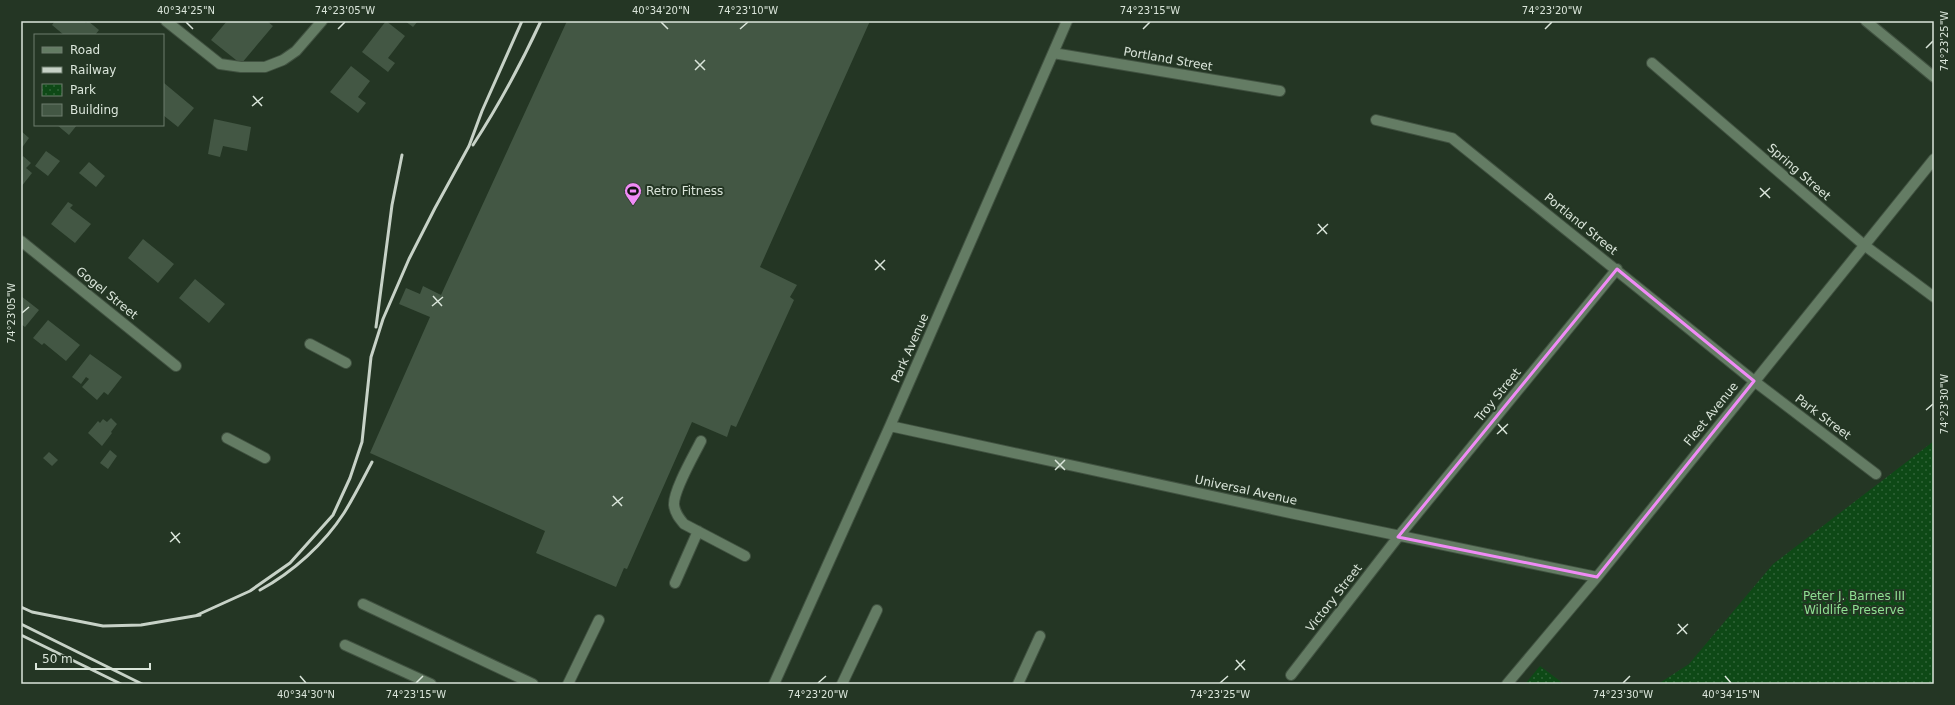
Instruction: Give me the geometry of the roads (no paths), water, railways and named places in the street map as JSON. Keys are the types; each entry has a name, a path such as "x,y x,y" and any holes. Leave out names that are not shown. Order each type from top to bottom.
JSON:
{"street":[{"path":"166,21 220,64 241,67 265,66 283,60 296,51 322,21"},
{"name":"Park Avenue","path":"774,684 890,426 1067,21"},
{"path":"1866,21 1934,77"},
{"name":"Portland Street","path":"1053,53 1280,91"},
{"name":"Spring Street","path":"1652,63 1864,246 1934,297"},
{"name":"Portland Street","path":"1376,120 1452,138 1617,269 1754,381"},
{"name":"Fleet Avenue","path":"1507,684 1598,577 1754,381 1934,159"},
{"name":"Gogel Street","path":"21,241 176,366"},
{"name":"Troy Street","path":"1398,536 1617,269"},
{"path":"310,344 346,362"},
{"name":"Park Street","path":"1754,381 1876,474"},
{"name":"Universal Avenue","path":"890,426 1398,536 1598,577"},
{"path":"227,438 265,458"},
{"path":"701,441 676,493 674,504 678,517 684,524 745,556"},
{"path":"675,583 698,531"},
{"name":"Victory Street","path":"1291,675 1398,536"},
{"path":"363,604 533,684"},
{"path":"842,684 877,610"},
{"path":"568,684 599,620"},
{"path":"1018,684 1040,636"},
{"path":"345,646 431,684"}],"railway":[{"path":"195,616 250,591 290,563 333,515 350,478 362,442 371,357 383,319 409,259 469,146 482,111 522,21"},
{"path":"473,145 492,115 526,53 541,21"},
{"path":"376,327 392,205 402,155"},
{"path":"260,590 296,566 327,536 344,513 372,462"},
{"path":"21,607 32,612 103,626 141,625 200,615"},
{"path":"21,624 142,684"},
{"path":"21,635 121,684"}],"place":[{"name":"Retro Fitness","path":"633,206"}],"park label":[{"name":"Peter J. Barnes III Wildlife Preserve","path":"1854,603"}]}
